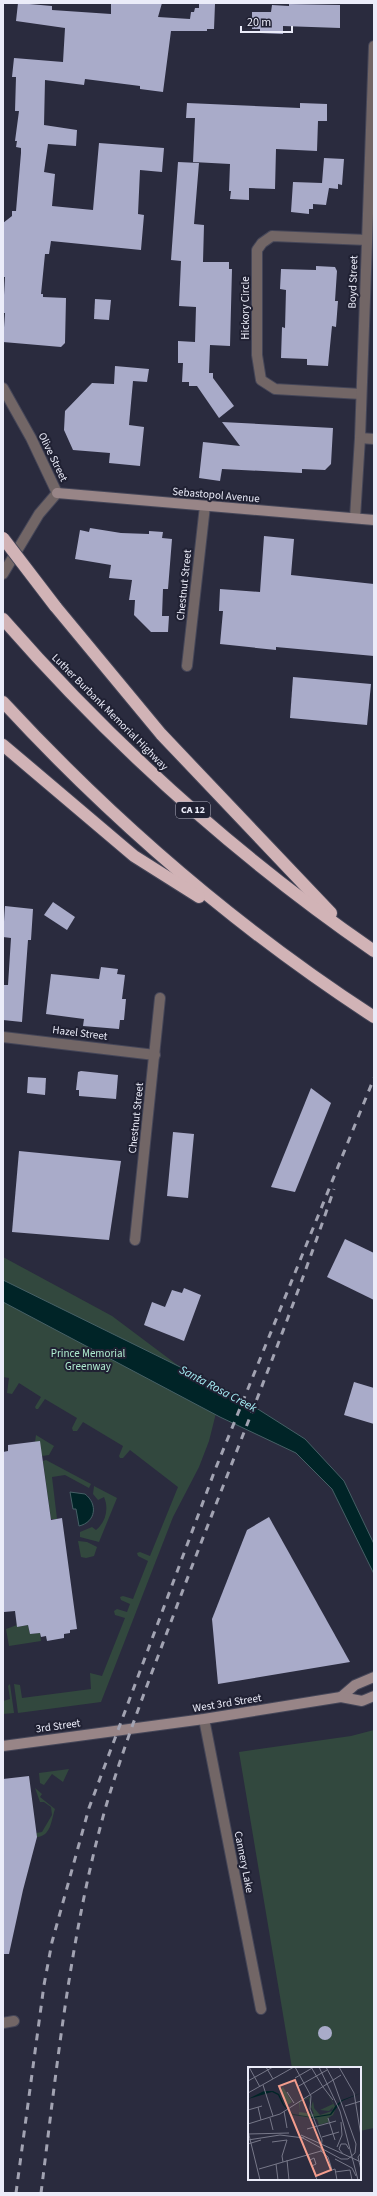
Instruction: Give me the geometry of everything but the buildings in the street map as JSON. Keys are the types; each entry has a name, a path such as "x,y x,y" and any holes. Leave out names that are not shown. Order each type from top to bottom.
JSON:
{"highway":[{"path":"3,538 55,606 161,734 350,935"},
{"name":"Luther Burbank Memorial Highway","path":"3,619 115,739 172,793 257,864 350,935 374,951"},
{"path":"3,702 92,794 184,876 244,924 328,987 374,1017"},
{"path":"3,745 134,856 244,924"}],"main road":[{"name":"Sebastopol Avenue","path":"57,493 374,520"},
{"path":"341,1697 355,1685 374,1676"},
{"name":"West 3rd Street","path":"116,1731 204,1719 341,1697 362,1701 374,1696"},
{"name":"3rd Street","path":"3,1746 116,1731"}],"street":[{"name":"Boyd Street","path":"355,518 360,438 374,46"},
{"name":"Hickory Circle","path":"361,394 275,388 261,380 257,355 257,250 262,242 272,236 367,240"},
{"name":"Olive Street","path":"3,388 31,438 57,493 39,514 3,574"},
{"path":"360,438 374,439"},
{"name":"Chestnut Street","path":"187,666 205,506"},
{"name":"Chestnut Street","path":"135,1240 160,998"},
{"name":"Hazel Street","path":"3,1037 155,1055"},
{"name":"Cannery Lake","path":"204,1719 261,2010"},
{"path":"3,2023 14,2022"}],"green space":[{"name":"Prince Memorial Greenway","path":"3,1257 112,1316 220,1397 209,1441 199,1467 173,1517 101,1702 18,1713 14,1684 20,1685 22,1698 91,1689 90,1673 102,1676 125,1618 115,1615 114,1611 117,1609 127,1612 130,1604 121,1600 120,1597 123,1596 133,1599 148,1561 138,1556 137,1553 140,1552 150,1556 178,1487 130,1450 123,1458 120,1458 119,1456 123,1446 83,1422 77,1431 73,1431 72,1428 77,1418 45,1399 38,1409 36,1409 35,1407 41,1397 19,1383 12,1394 7,1393 9,1378 3,1377"},
{"path":"36,1435 54,1446 49,1455 42,1456 35,1442"},
{"path":"46,1460 91,1484 89,1488 65,1475 52,1477 57,1519 51,1519 43,1461"},
{"path":"94,1486 117,1498 99,1542 80,1537 80,1532 92,1527 96,1530 106,1515 106,1501 104,1497 98,1500 93,1494"},
{"path":"78,1541 87,1542 97,1547 94,1556 86,1558 81,1557"},
{"path":"17,1625 17,1627 28,1625 30,1634 40,1633 41,1641 9,1646 6,1629"},
{"path":"10,1684 14,1713 3,1714 3,1701 10,1699 8,1686"},
{"path":"374,1730 374,2128 361,2131 361,2067 292,2067 239,1752 351,1736"},
{"path":"69,1769 63,1782 52,1774 44,1785 40,1783 39,1773"},
{"path":"35,1788 42,1794 40,1797 55,1809 48,1831 42,1836 37,1837 36,1833 42,1832 52,1815 51,1807 44,1802 40,1802"}],"water":[{"name":"Santa Rosa Creek","path":"3,1280 231,1392 305,1439 344,1481 374,1544 374,1574 332,1489 296,1453 220,1417 3,1302"},
{"path":"70,1492 85,1494 92,1503 92,1517 85,1524 79,1526 76,1509 73,1509"}],"railway":[{"path":"16,2193 44,1985 52,1942 89,1808 215,1470 374,1078"},
{"path":"41,2193 73,1954 92,1860 104,1813 119,1764 145,1691 192,1565 296,1297 334,1189"}]}
